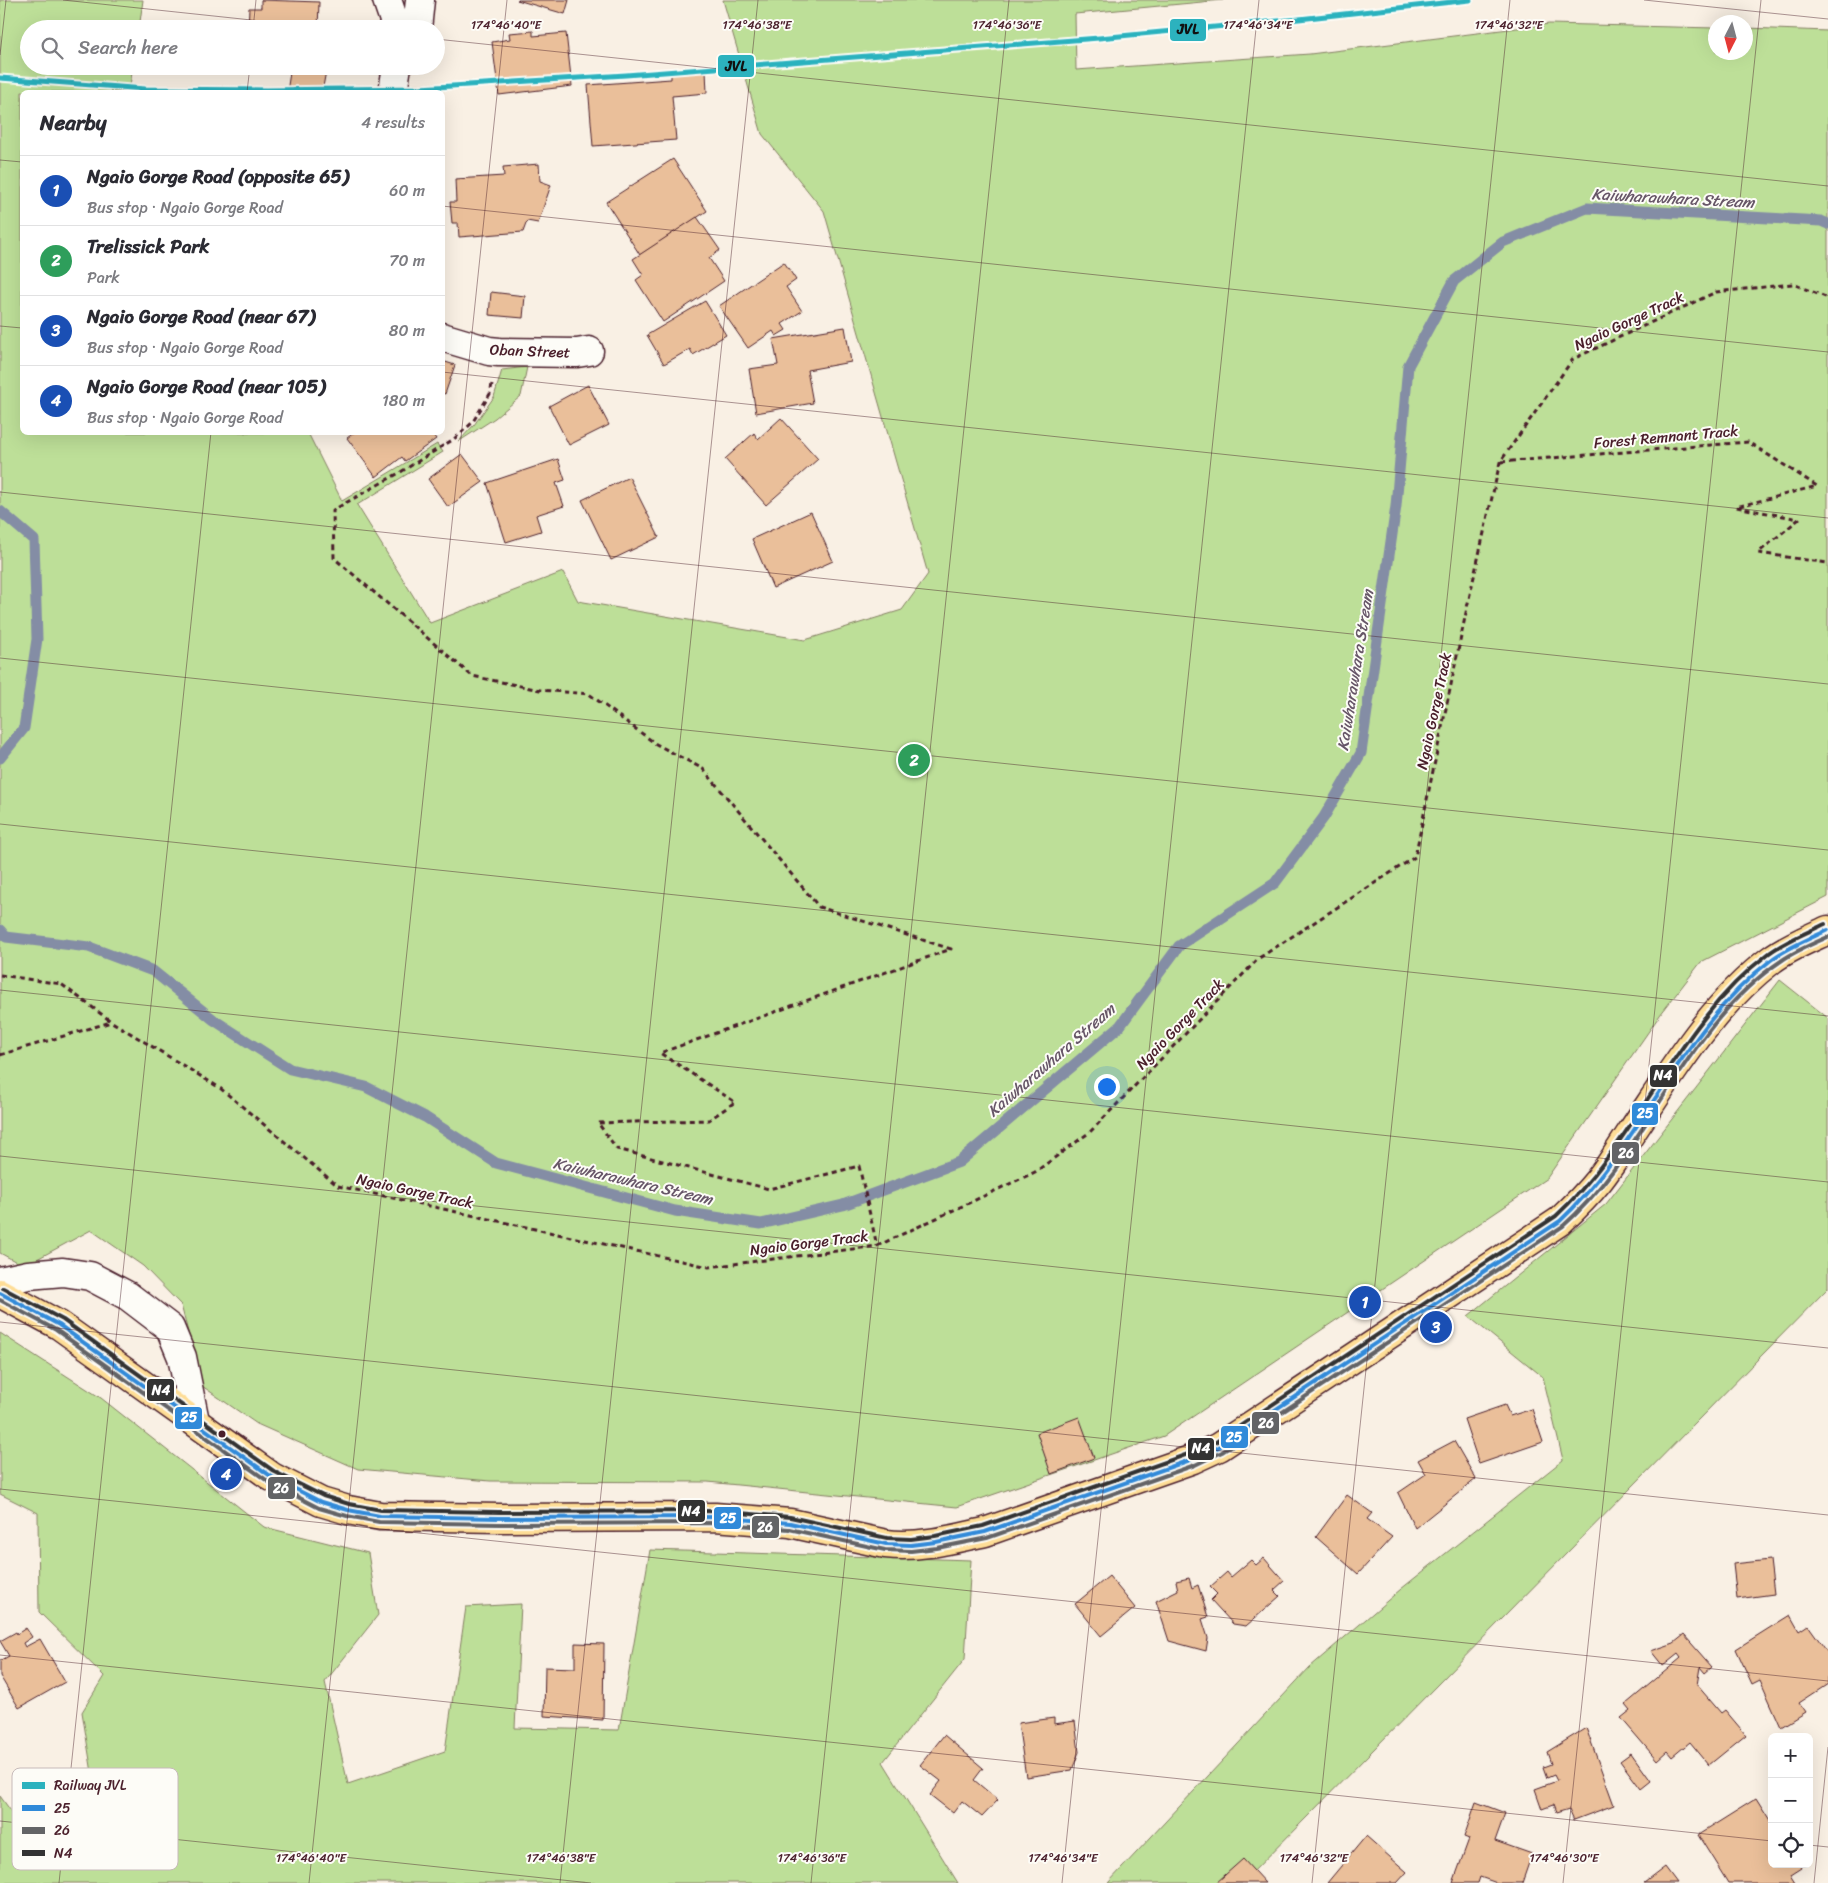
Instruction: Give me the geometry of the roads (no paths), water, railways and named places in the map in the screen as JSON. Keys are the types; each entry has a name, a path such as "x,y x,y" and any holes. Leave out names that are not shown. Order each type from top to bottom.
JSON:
{"main road":[{"path":"0,1293 59,1325 272,1476 321,1502 348,1510 380,1516 499,1518 715,1517 790,1523 901,1546 950,1540 985,1532 1193,1459 1219,1447 1560,1221 1600,1179 1690,1046 1724,1004 1746,981 1772,959 1803,941 1828,930"}],"street":[{"path":"387,0 393,20"},
{"path":"419,20 420,0"},
{"path":"393,90 396,75"},
{"name":"Oban Street","path":"445,338 489,351 499,352 576,353 589,351"},
{"path":"0,1281 28,1275 63,1272 90,1276 128,1296 170,1328 182,1357 195,1421"}],"waterway":[{"name":"Kaiwharawhara Stream","path":"0,930 6,937 89,947 153,971 214,1020 290,1069 366,1087 425,1117 496,1163 675,1211 761,1224 843,1205 959,1162 1120,1026 1179,946 1275,883 1324,817 1361,753 1396,506 1408,366 1454,281 1503,242 1587,208 1821,221 1828,224"},
{"name":"Kaiwharawhara Stream","path":"0,511 34,540 37,639 24,728 0,758"}],"rail line":[{"name":"JVL","path":"0,78 145,89 420,88 626,75 1099,38 1470,0"}],"place":[{"name":"Trelissick Park","path":"914,760"},
{"name":"Ngaio Gorge Road (opposite 65)","path":"1365,1302"},
{"name":"Ngaio Gorge Road (near 67)","path":"1436,1327"},
{"name":"Ngaio Gorge Road (near 105)","path":"226,1474"}]}
